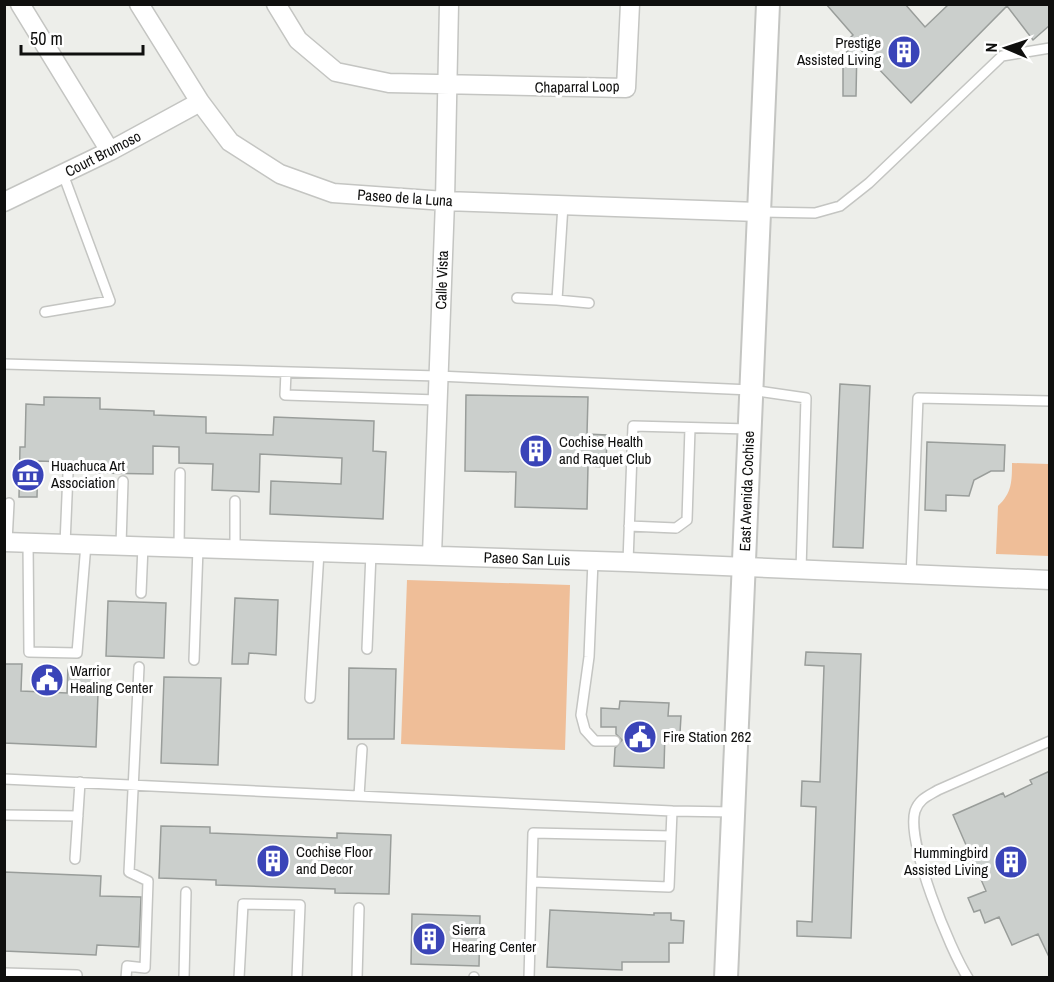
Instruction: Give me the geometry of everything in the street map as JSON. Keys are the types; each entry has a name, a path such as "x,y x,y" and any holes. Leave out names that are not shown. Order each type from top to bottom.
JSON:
{"street":[{"path":"4,13 20,4 110,151"},
{"name":"Paseo de la Luna","path":"140,4 200,102 230,142 280,174 333,193 445,201 758,212"},
{"path":"276,4 298,40 336,72 389,83 447,86"},
{"name":"Calle Vista","path":"432,555 445,201 449,4"},
{"name":"Chaparral Loop","path":"447,86 626,88 630,4"},
{"name":"East Avenida Cochise","path":"726,978 768,4"},
{"name":"Court Brumoso","path":"4,202 110,151 200,102"},
{"name":"Paseo San Luis","path":"6,542 628,562 1050,580"}],"lane":[{"path":"758,212 815,213 840,206 869,183 1002,56 1050,48"},
{"path":"45,312 110,301 63,174"},
{"path":"557,300 563,205"},
{"path":"517,298 590,303"},
{"path":"4,363 438,376 751,390 806,398 801,570"},
{"path":"286,372 285,395 437,400"},
{"path":"911,575 918,398 1050,401"},
{"path":"628,562 633,426 749,429"},
{"path":"629,526 676,528 687,520 690,428"},
{"path":"65,544 68,473"},
{"path":"179,547 180,473"},
{"path":"121,545 123,481"},
{"path":"235,549 236,501"},
{"path":"6,542 9,503"},
{"path":"28,543 29,652 77,653 87,544"},
{"path":"141,593 143,546"},
{"path":"194,660 198,548"},
{"path":"310,698 319,552"},
{"path":"367,649 371,553"},
{"path":"593,561 589,657 581,715 585,730 595,741 615,741"},
{"path":"126,978 127,966 145,968 148,880 129,872 139,667"},
{"path":"968,978 938,909 920,859 913,826 915,811 921,800 938,790 1050,741"},
{"path":"359,796 362,749"},
{"path":"4,779 734,812"},
{"path":"75,860 80,782"},
{"path":"532,882 669,887 672,810"},
{"path":"4,815 78,816"},
{"path":"529,978 533,833 671,836"},
{"path":"184,978 186,892"},
{"path":"239,978 243,904 300,905 297,978"},
{"path":"357,978 359,908"},
{"path":"4,972 77,975 77,978"}],"shaded area":[{"path":"1012,463 1049,464 1049,556 996,554 998,506 1010,486"},
{"path":"407,580 570,585 565,750 401,744"}],"building":[{"name":"Prestige Assisted Living","path":"826,4 905,4 925,27 949,4 1050,4 1050,25 1033,40 1007,6 911,103 857,46 856,96 843,96 843,56 855,43 850,38 853,35"},
{"path":"840,384 870,386 863,548 833,547"},
{"name":"Cochise Health and Raquet Club","path":"466,395 588,397 587,434 607,435 606,467 588,466 587,509 515,507 516,472 465,471"},
{"path":"44,397 100,398 100,409 154,411 154,415 206,417 206,433 273,435 274,417 374,421 373,451 386,452 383,519 270,514 271,481 341,484 342,458 260,454 259,492 212,490 213,464 179,463 179,447 153,446 153,474 96,473 97,463 38,461 37,497 19,497 20,447 25,447 26,404 44,405"},
{"path":"927,442 1005,445 1004,471 991,471 974,480 969,496 946,495 946,511 925,510"},
{"path":"235,598 278,600 276,655 249,653 248,664 232,664"},
{"path":"108,601 166,603 164,658 106,656"},
{"path":"806,652 861,654 851,938 797,936 797,921 812,922 816,807 801,806 802,781 820,782 824,666 805,665"},
{"path":"4,664 22,664 21,691 67,693 68,666 99,667 96,747 4,743"},
{"path":"349,668 396,669 394,739 348,739"},
{"path":"164,677 221,678 218,765 161,763"},
{"name":"Fire Station 262","path":"620,701 669,703 668,716 681,716 680,733 665,732 664,768 614,766 615,748 622,740 616,734 616,727 601,727 601,708 619,709"},
{"name":"Hummingbird Assisted Living","path":"1050,771 1050,959 1038,934 1012,945 999,917 985,923 980,910 974,912 968,898 986,891 953,815 1003,793 1005,797 1032,784 1030,780"},
{"path":"161,826 210,827 210,833 337,838 337,833 391,835 389,894 335,893 335,889 216,885 216,880 159,878"},
{"path":"4,872 101,876 100,896 141,897 139,947 97,945 96,955 4,951"},
{"path":"550,910 654,915 654,913 671,913 671,920 684,921 683,943 669,943 669,962 622,962 622,970 547,967"},
{"path":"412,914 480,916 479,966 411,964"}],"place":[{"name":"Prestige Assisted Living","path":"904,52"},
{"name":"Cochise Health and Raquet Club","path":"536,451"},
{"name":"Huachuca Art Association","path":"28,475"},
{"name":"Warrior Healing Center","path":"47,680"},
{"name":"Fire Station 262","path":"640,737"},
{"name":"Cochise Floor and Decor","path":"273,861"},
{"name":"Hummingbird Assisted Living","path":"1011,862"},
{"name":"Sierra Hearing Center","path":"429,939"}]}
